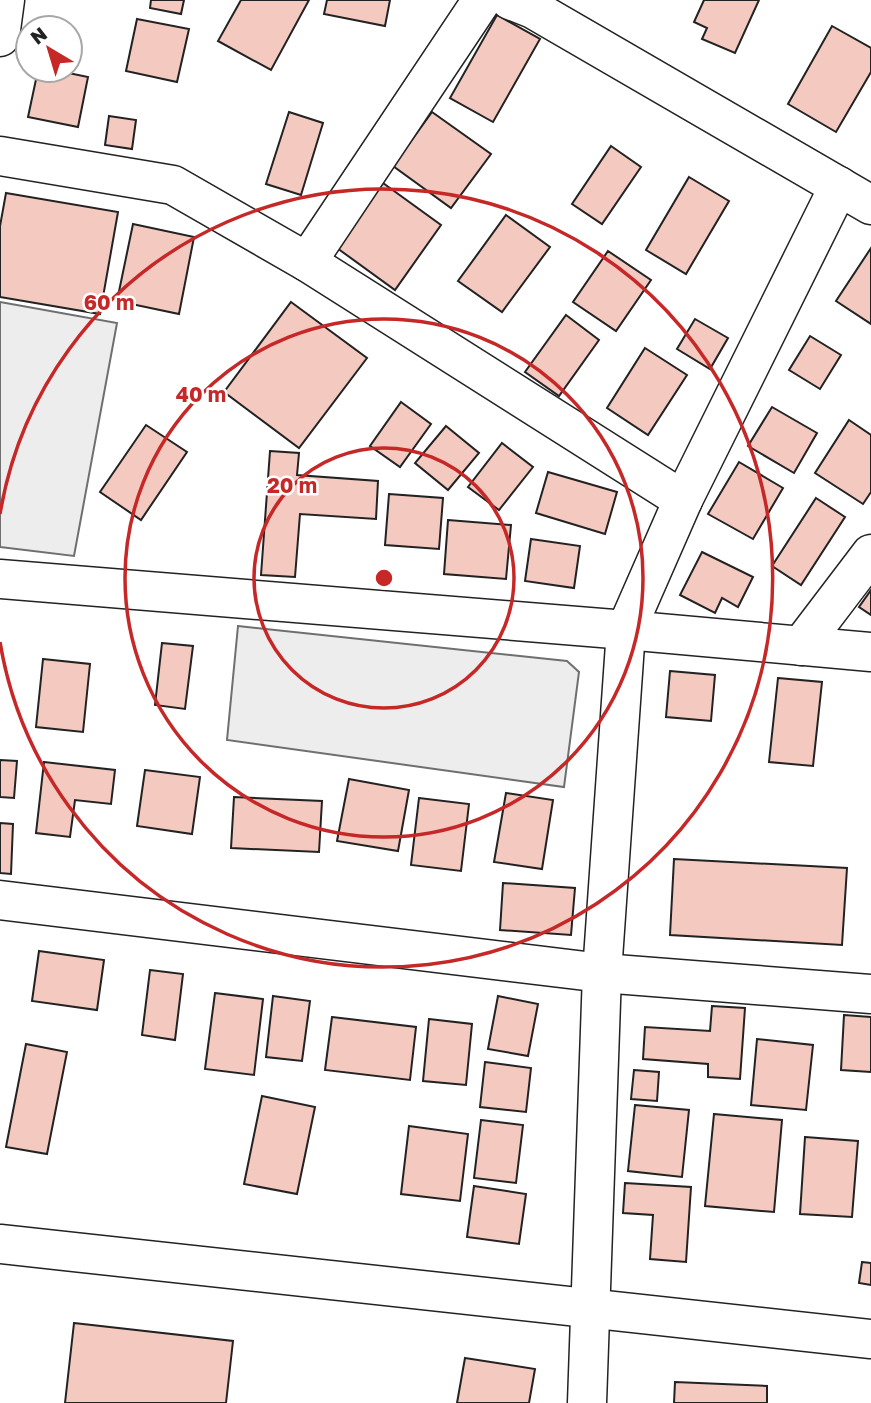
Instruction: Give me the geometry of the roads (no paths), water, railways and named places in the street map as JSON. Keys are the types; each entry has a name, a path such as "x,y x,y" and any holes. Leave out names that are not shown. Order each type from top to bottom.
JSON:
{"street":[{"path":"0,37 5,0"},
{"path":"307,262 482,0"},
{"path":"510,0 544,15 855,195 683,500 626,630 603,973 587,1403"},
{"path":"0,156 173,185 307,262 683,500"},
{"path":"801,646 871,554"},
{"path":"0,579 871,652"},
{"path":"0,900 603,973 871,994"},
{"path":"0,1244 871,1339"}]}
